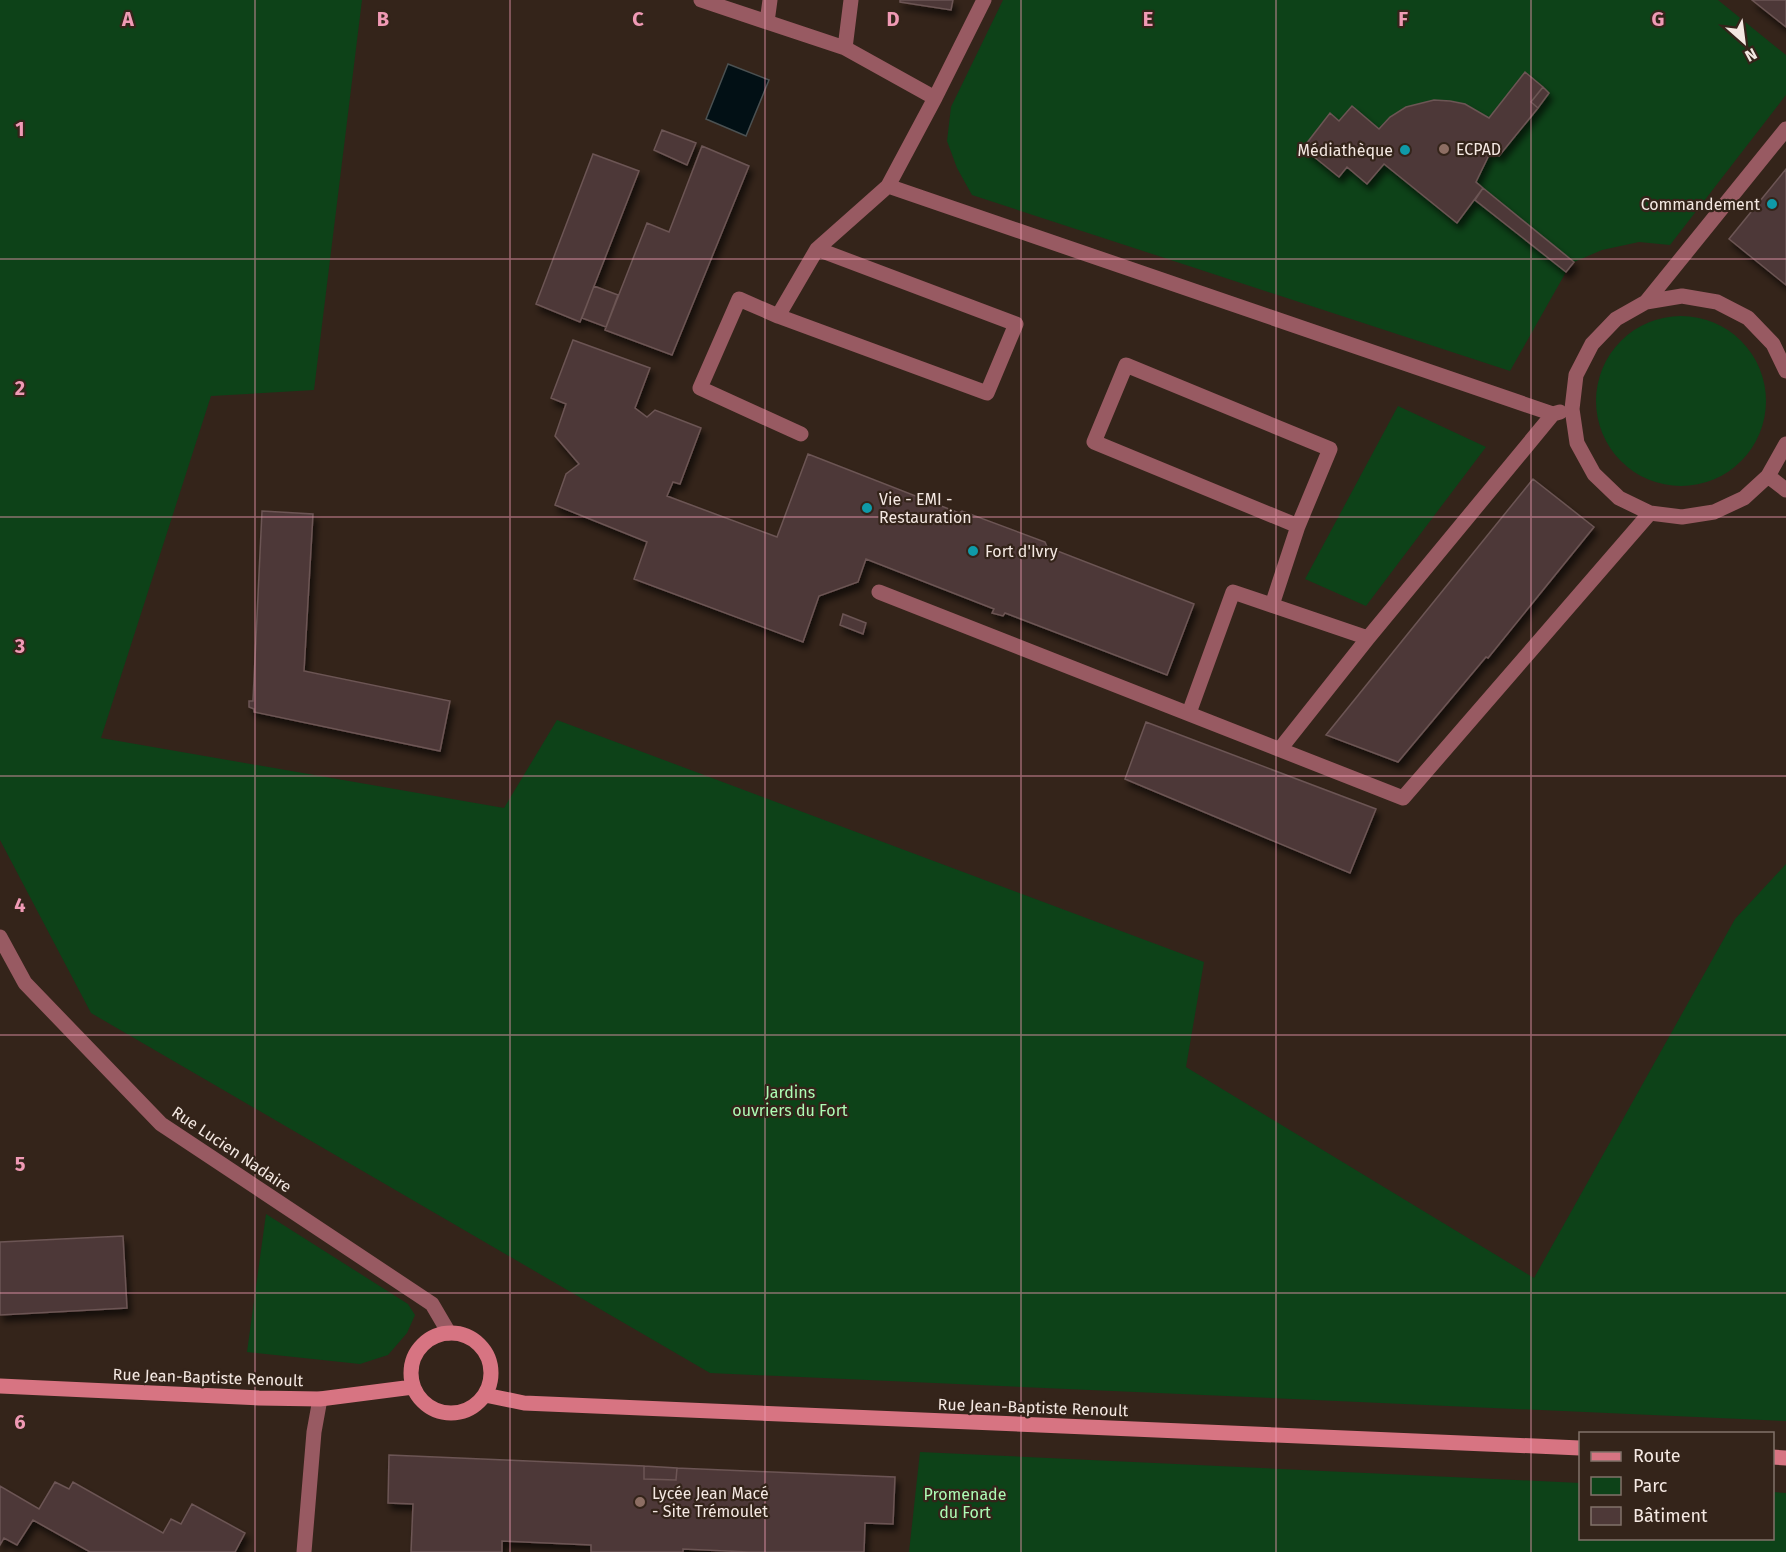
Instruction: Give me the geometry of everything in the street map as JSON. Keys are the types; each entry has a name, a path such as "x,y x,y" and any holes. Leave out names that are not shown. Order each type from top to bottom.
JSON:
{"main road":[{"path":"449,1333 473,1340 485,1353 491,1371 490,1384 485,1395 476,1405 453,1414 429,1407 413,1387 411,1375 412,1363 417,1351 431,1339 449,1333"},
{"name":"Rue Jean-Baptiste Renoult","path":"0,1386 247,1398 320,1399 413,1387"},
{"name":"Rue Jean-Baptiste Renoult","path":"485,1395 524,1403 1579,1449"}],"street":[{"path":"701,0 845,48 935,98"},
{"path":"767,22 770,0"},
{"path":"845,48 851,0"},
{"path":"778,316 817,249 888,186 984,0"},
{"path":"1646,302 1786,129"},
{"path":"888,186 1553,414 1572,409"},
{"path":"801,434 700,388 739,299 778,316 987,393 1016,324 817,249"},
{"path":"1786,371 1773,344 1748,318 1717,302 1682,296 1646,302 1616,319 1592,344 1576,375 1572,409 1577,443 1594,474 1619,498 1650,513 1682,517 1714,512 1744,498 1768,476 1786,444"},
{"path":"1272,605 1298,526 1330,449 1126,364 1094,442 1298,526"},
{"path":"1280,749 1368,638 1553,414"},
{"path":"1768,476 1786,490"},
{"path":"879,592 1403,798 1650,513"},
{"path":"1189,714 1233,592 1368,638"},
{"name":"Rue Lucien Nadaire","path":"0,937 25,983 161,1124 432,1305 449,1333"},
{"path":"304,1552 314,1432 320,1399"}],"green space":[{"name":"Jardins ouvriers du Fort","path":"0,0 362,0 314,390 211,396 101,738 504,808 557,720 1204,962 1186,1067 1534,1278 1735,919 1786,864 1786,1421 710,1373 91,1013 0,840"},
{"path":"1003,0 1718,0 1786,55 1786,95 1670,245 1639,242 1602,250 1574,262 1566,272 1510,371 972,195 957,168 947,141 951,107"},
{"path":"1681,316 1698,317 1714,322 1741,341 1760,368 1765,384 1765,418 1760,434 1741,461 1714,480 1698,485 1681,486 1664,485 1648,480 1621,461 1602,434 1597,418 1596,401 1597,384 1602,368 1621,341 1648,322 1664,317"},
{"path":"1398,406 1486,447 1366,606 1305,579"},
{"path":"266,1214 408,1304 415,1315 407,1333 388,1355 360,1364 247,1352"},
{"name":"Promenade du Fort","path":"920,1452 1579,1483 1579,1540 1774,1540 1774,1492 1786,1493 1786,1552 909,1552"}],"shaded area":[{"path":"728,64 769,80 746,136 706,119"}],"building":[{"path":"900,0 953,0 951,10 900,2"},
{"path":"1752,0 1786,0 1786,27"},
{"name":"Médiathèque","path":"1525,72 1543,87 1531,102 1538,108 1499,156 1491,151 1476,182 1483,188 1457,223 1384,164 1367,184 1347,167 1339,177 1303,148 1330,113 1339,121 1352,106 1379,129 1390,117 1406,107 1434,100 1465,104 1489,118"},
{"name":"Médiathèque","path":"1525,72 1543,87 1531,102 1538,108 1499,156 1491,151 1476,182 1483,188 1457,223 1384,164 1367,184 1347,167 1339,177 1303,148 1330,113 1339,121 1352,106 1379,129 1390,117 1406,107 1434,100 1465,104 1489,118"},
{"path":"1543,87 1549,93 1538,108 1531,102"},
{"path":"662,130 696,143 687,165 654,150"},
{"path":"702,146 749,166 672,355 605,330 647,223 669,232"},
{"path":"593,154 639,171 580,322 536,304"},
{"name":"Commandement","path":"1786,169 1786,285 1729,239"},
{"path":"1483,188 1574,262 1566,272 1475,200"},
{"path":"594,286 618,295 606,327 582,318"},
{"name":"Vie - EMI - Restauration","path":"573,340 650,368 635,408 647,417 655,410 701,428 680,484 673,482 667,496 777,537 808,454 959,513 962,511 1045,542 1047,547 1194,604 1167,675 1005,613 1003,616 992,613 994,609 866,559 858,582 819,596 803,642 634,579 647,542 555,505 566,474 579,464 555,436 566,404 551,398"},
{"path":"1533,479 1594,527 1488,658 1486,657 1398,762 1326,735"},
{"path":"262,511 313,514 304,671 450,701 440,751 254,712 254,709 249,707 249,701 253,701"},
{"path":"843,614 866,623 863,634 840,625"},
{"path":"1146,722 1376,809 1350,873 1125,779"},
{"path":"123,1236 127,1308 0,1315 0,1242"},
{"name":"Lycée Jean Macé - Site Trémoulet","path":"389,1455 644,1466 644,1479 676,1480 677,1468 895,1477 893,1524 865,1523 864,1552 748,1552 683,1549 683,1552 591,1552 591,1545 502,1541 502,1552 411,1552 413,1504 388,1503"},
{"path":"644,1466 677,1468 676,1480 644,1479"},
{"path":"55,1482 69,1489 73,1482 163,1533 171,1519 181,1524 192,1504 245,1533 235,1552 90,1552 33,1520 17,1545 4,1538 0,1545 0,1486 39,1509"}],"place":[{"name":"ECPAD","path":"1444,149"},
{"name":"Médiathèque","path":"1405,150"},
{"name":"Commandement","path":"1772,204"},
{"name":"Vie - EMI - Restauration","path":"867,508"},
{"name":"Fort d'Ivry","path":"973,551"},
{"name":"Lycée Jean Macé - Site Trémoulet","path":"640,1502"}]}
